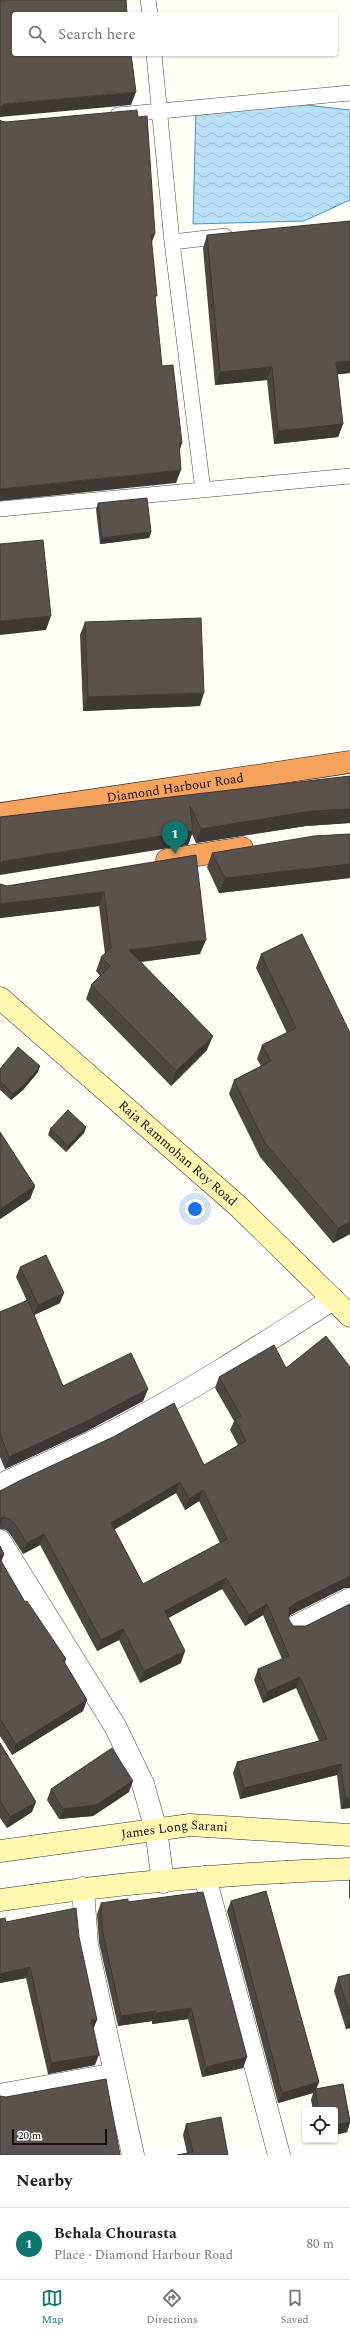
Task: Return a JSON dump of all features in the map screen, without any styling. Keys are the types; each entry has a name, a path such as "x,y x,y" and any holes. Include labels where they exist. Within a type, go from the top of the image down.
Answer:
{"highway":[{"name":"Diamond Harbour Road","path":"0,814 350,762"},
{"path":"150,863 260,845"}],"main road":[{"name":"Raja Rammohan Roy Road","path":"0,998 238,1206 350,1316"},
{"name":"James Long Sarani","path":"0,1851 190,1825 350,1834"},
{"path":"0,1900 83,1888 162,1882 249,1872 350,1870"}],"street":[{"path":"0,1485 119,1429 171,1400 213,1376 332,1299"},
{"path":"0,1541 115,1726 143,1784 156,1830 162,1882"},
{"path":"296,1626 350,1599"},
{"path":"205,1877 279,2155"},
{"path":"83,1888 87,1945 133,2155"},
{"path":"0,2094 115,2074"}],"lane":[{"path":"148,0 150,12"},
{"path":"154,56 172,242 203,490"},
{"path":"106,116 350,93"},
{"path":"172,242 242,234"},
{"path":"0,509 350,476"}],"water":[{"path":"280,102 350,110 350,200 304,221 193,224 196,106"}],"building":[{"path":"0,0 126,0 127,12 12,12 12,56 131,56 136,92 4,104 0,107"},
{"path":"137,110 138,117 147,116 155,234 151,235 157,296 155,296 162,366 173,365 182,443 179,443 181,470 0,489 0,120 6,122"},
{"path":"350,221 350,361 336,362 343,424 278,431 272,367 220,372 207,235"},
{"path":"147,498 151,532 102,538 98,503"},
{"path":"43,540 51,616 0,621 0,544"},
{"path":"201,618 204,693 88,697 85,622"},
{"path":"350,776 350,809 311,811 201,829 190,806 193,831 3,861 0,863 0,817"},
{"path":"350,834 350,864 225,878 212,853 314,836"},
{"path":"196,855 206,940 129,950 213,1036 176,1071 91,985 110,966 101,957 111,948 104,892 0,904 0,884 7,886"},
{"path":"302,934 350,1033 350,1222 338,1228 265,1143 234,1080 271,1061 262,1045 296,1028 261,954"},
{"path":"18,1047 40,1066 25,1084 13,1094 0,1081 0,1069"},
{"path":"68,1110 86,1127 68,1146 50,1129"},
{"path":"0,1132 35,1186 2,1208 0,1205"},
{"path":"46,1255 64,1293 38,1305 20,1267"},
{"path":"28,1300 63,1386 131,1353 148,1389 89,1420 9,1457 0,1434 0,1312"},
{"path":"326,1336 350,1367 350,1577 294,1604 289,1608 289,1620 293,1626 306,1626 350,1604 350,1798 345,1798 341,1764 244,1788 237,1762 327,1739 300,1677 267,1692 258,1669 289,1656 267,1604 249,1615 226,1578 165,1611 185,1651 144,1671 123,1629 101,1640 44,1534 27,1543 10,1519 3,1517 0,1519 0,1491 115,1436 174,1403 204,1465 246,1441 235,1419 241,1416 219,1377 274,1345 286,1368","holes":["180,1482 189,1499 203,1490 227,1539 143,1584 111,1523"]},
{"path":"0,1546 4,1554 0,1556"},
{"path":"0,1559 25,1602 27,1601 66,1659 63,1660 87,1700 16,1744 0,1719"},
{"path":"0,1743 36,1802 10,1817 0,1801"},
{"path":"112,1748 133,1781 96,1805 63,1809 51,1789"},
{"path":"266,1891 319,2082 282,2093 231,1901"},
{"path":"203,1892 247,2057 206,2067 191,2008 121,2016 103,1933 101,1903 128,1899 128,1902"},
{"path":"76,1908 79,1937 97,2020 91,2020 99,2055 51,2063 30,1967 0,1974 0,1919 5,1918 6,1922"},
{"path":"350,1974 350,2015 338,1977"},
{"path":"106,2079 120,2155 0,2155 0,2096 6,2097"},
{"path":"343,2084 350,2122 338,2124 338,2107 318,2107 315,2089"},
{"path":"221,2117 228,2155 177,2155 193,2152 186,2124"}],"place":[{"name":"Behala Chourasta","path":"175,854"}]}
